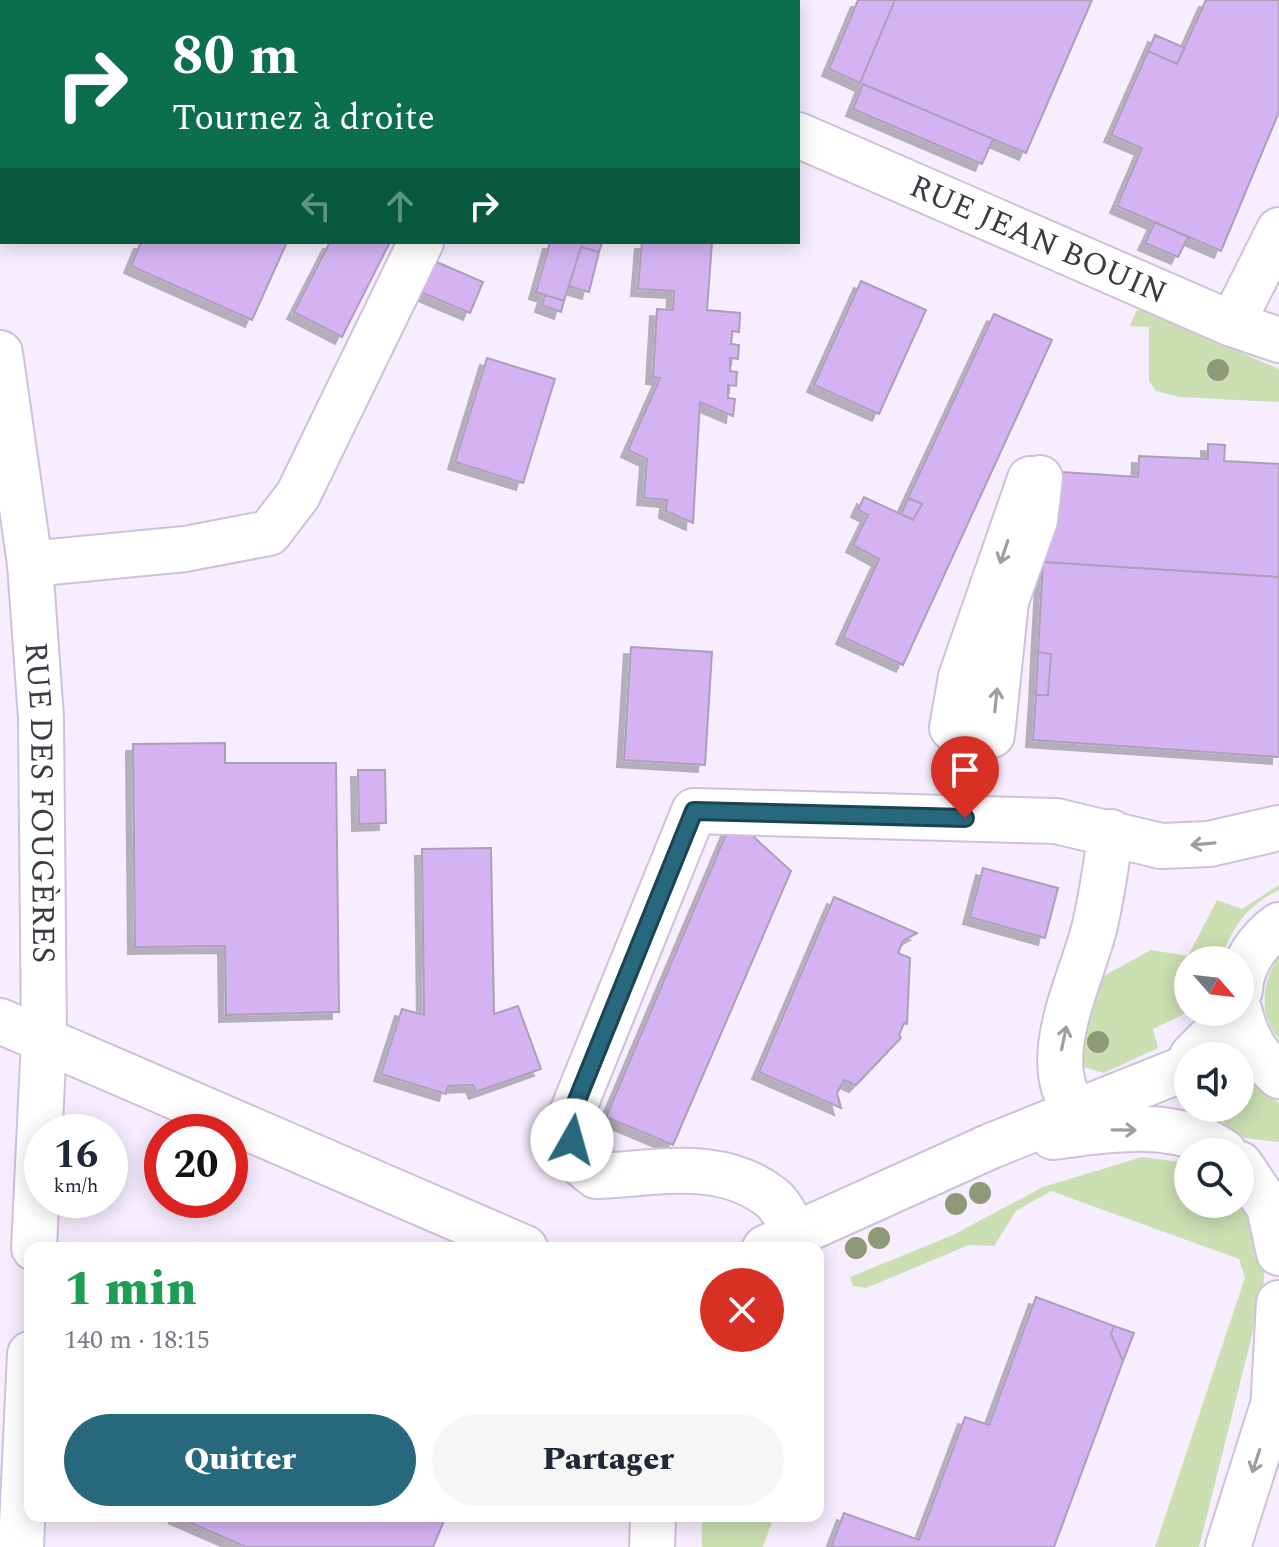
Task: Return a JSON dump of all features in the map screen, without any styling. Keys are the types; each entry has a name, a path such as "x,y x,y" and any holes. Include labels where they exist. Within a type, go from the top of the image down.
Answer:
{"street":[{"name":"RUE JEAN BOUIN","path":"800,136 1232,324 1279,340"},
{"path":"1232,324 1279,230"},
{"path":"30,564 185,549 269,533 298,495 420,244"},
{"name":"RUE DES FOUGÈRES","path":"0,353 30,564 41,718 44,1040 34,1242"},
{"path":"1035,478 1035,520 1006,601 992,735 952,728 961,677 1035,478"},
{"path":"1174,1069 991,1146 781,1241 775,1199 741,1179 707,1169 596,1176 575,1159 569,1120 694,811 1056,821 1161,846 1209,844 1279,828"},
{"path":"1077,1111 1064,1096 1060,1046 1095,927 1111,832"},
{"path":"1254,950 1266,934 1279,925"},
{"path":"0,1021 511,1242"},
{"path":"1208,1042 1224,1026"},
{"path":"1242,1026 1260,1066"},
{"path":"991,1146 1113,1129 1196,1138"},
{"path":"1254,1185 1269,1207 1279,1253"},
{"path":"1228,1547 1276,1398 1279,1303"},
{"path":"21,1547 24,1483"},
{"path":"652,1547 653,1522"}],"green space":[{"path":"1141,309 1279,369 1279,402 1179,397 1156,391 1149,381 1149,327 1130,326 1136,311"},
{"path":"1279,885 1279,890 1242,918 1226,946 1193,946 1217,900 1242,909"},
{"path":"1151,950 1174,954 1174,1019 1153,1029 1158,1048 1104,1073 1084,1067 1081,1035 1098,979"},
{"path":"1279,955 1279,1039 1267,1019 1265,997 1269,975"},
{"path":"1254,1080 1279,1103 1279,1142 1245,1138 1223,1122 1254,1122"},
{"path":"1142,1157 1174,1161 1174,1218 1254,1218 1266,1244 1263,1291 1199,1547 1155,1547 1245,1278 1239,1259 1051,1191 1016,1211 994,1246 969,1245 866,1288 853,1286 850,1277 953,1235 1043,1187"},
{"path":"702,1522 772,1522 763,1547 702,1547"}],"building":[{"path":"858,0 895,0 860,83 829,69"},
{"path":"895,0 1092,0 1026,153 860,83"},
{"path":"1206,0 1279,0 1279,112 1221,251 1117,206 1142,148 1111,135 1148,51 1177,64"},
{"path":"1155,35 1185,48 1177,64 1148,51"},
{"path":"863,84 993,139 982,164 853,109"},
{"path":"1155,222 1188,237 1178,257 1145,243"},
{"path":"140,244 286,244 252,320 131,266"},
{"path":"329,244 389,244 342,337 294,312"},
{"path":"549,244 601,244 599,252 581,247 564,301 536,292"},
{"path":"642,244 712,244 707,310 740,313 739,332 732,331 731,344 739,345 738,359 730,358 730,371 737,372 736,386 728,385 728,398 735,399 733,416 700,402 693,523 666,511 667,500 644,498 647,459 628,450 660,378 653,377 657,309 673,310 674,291 638,289"},
{"path":"581,247 599,252 589,292 569,286"},
{"path":"432,260 483,282 470,313 418,291"},
{"path":"861,281 926,310 879,414 814,385"},
{"path":"545,295 564,301 561,312 542,305"},
{"path":"994,314 1052,340 903,665 843,637 879,559 853,545 868,515 858,510 864,497 913,520 922,504 908,498"},
{"path":"487,358 555,379 523,483 455,462"},
{"path":"1208,444 1225,445 1224,461 1279,464 1279,577 1043,562 1047,471 1138,477 1139,456 1208,459"},
{"path":"908,498 922,504 913,520 901,514"},
{"path":"1043,562 1279,577 1279,757 1033,740 1036,695 1048,695 1051,654 1038,652"},
{"path":"631,647 712,652 705,765 624,760"},
{"path":"1038,652 1051,654 1048,695 1036,695"},
{"path":"225,743 225,763 336,763 339,1012 226,1015 225,946 135,947 133,744"},
{"path":"358,770 385,770 386,823 359,824"},
{"path":"733,818 791,871 673,1145 606,1117"},
{"path":"491,848 494,1014 518,1006 541,1069 476,1092 473,1085 448,1086 446,1094 381,1074 402,1009 424,1015 422,849"},
{"path":"983,868 1058,888 1045,938 970,917"},
{"path":"834,897 917,933 903,941 898,953 910,958 907,1024 904,1023 899,1035 901,1038 856,1085 844,1080 837,1093 841,1108 759,1072"},
{"path":"1036,1297 1114,1326 1111,1334 1123,1361 1054,1547 831,1547 844,1513 919,1540 965,1417 989,1425"},
{"path":"1114,1326 1134,1333 1123,1361 1111,1334"},
{"path":"189,1522 443,1522 433,1547 246,1547"}],"route":[{"path":"572,1140 569,1120 694,811 965,818"}]}
